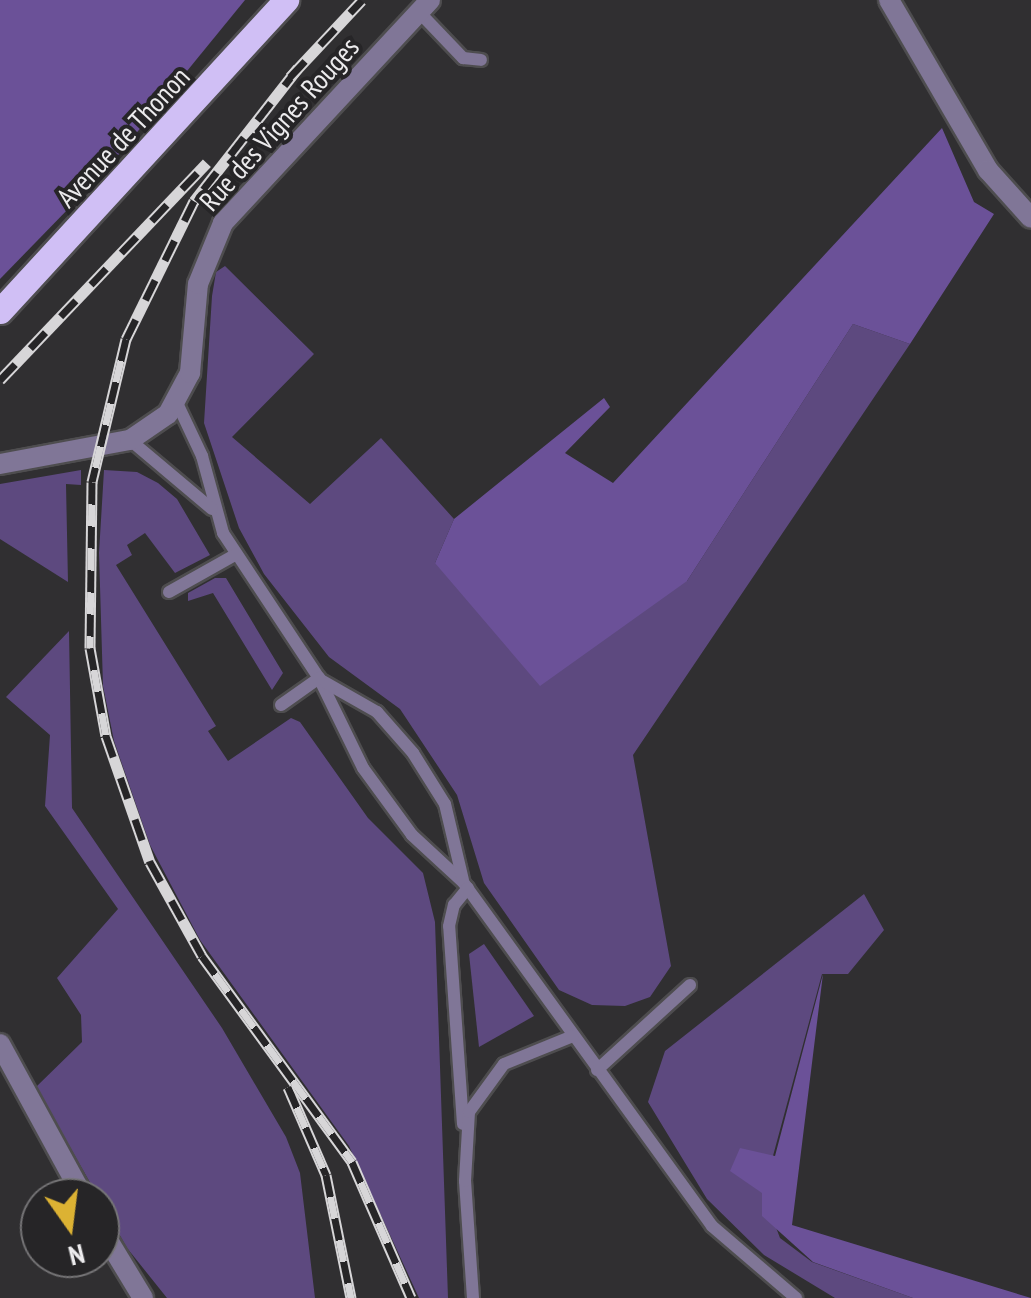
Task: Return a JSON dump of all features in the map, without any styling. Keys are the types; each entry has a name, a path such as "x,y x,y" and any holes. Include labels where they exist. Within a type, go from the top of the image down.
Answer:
{"main road":[{"name":"Avenue de Thonon","path":"0,311 286,0"}],"street":[{"path":"889,0 988,170 1031,218"},
{"name":"Rue des Vignes Rouges","path":"177,402 190,373 202,266 222,222 424,6"},
{"path":"0,464 130,440 158,426 177,402"},
{"path":"0,1044 73,1178"},
{"path":"120,1259 144,1298"}],"lane":[{"path":"424,6 464,58 481,60"},
{"path":"177,402 202,456 212,510 235,555 319,678 343,738 388,804 465,885 722,1238 796,1298"},
{"path":"130,440 212,510"},
{"path":"170,592 235,555"},
{"path":"280,705 319,678"},
{"path":"319,678 377,712 413,753 445,804 465,885 449,926 472,1298"},
{"path":"597,1070 690,985"},
{"path":"465,1142 475,1098 492,1074 516,1056 573,1036"}],"shaded area":[{"path":"0,0 245,0 107,169 0,279"},
{"path":"942,128 974,202 994,214 910,344 853,324 687,581 540,686 435,563 454,519 604,398 610,407 565,453 613,483"},
{"path":"225,266 314,354 232,437 310,504 381,438 454,519 435,563 687,581 853,324 910,344 633,755 671,966 650,997 625,1006 592,1005 559,990 484,883 457,795 400,709 329,657 264,574 239,528 204,423 212,296 216,272"},
{"path":"81,470 81,485 66,484 68,582 0,539 0,484"},
{"path":"104,470 137,472 158,483 177,499 210,555 175,573 145,533 127,545 132,555 116,565 216,726 208,731 228,761 291,718 300,722 368,818 423,873 435,922 448,1298 419,1298 349,1146 200,940 150,845 114,741 103,686 99,553"},
{"path":"215,578 226,578 283,673 272,690 213,593 188,601 188,593"},
{"path":"69,631 72,808 222,1028 286,1137 300,1173 315,1298 167,1298 120,1236 120,1178 87,1178 36,1087 82,1042 81,1015 57,978 118,909 45,806 50,735 6,697"},
{"path":"864,894 884,930 848,974 822,974 763,1193 780,1238 812,1262 913,1298 835,1298 764,1255 707,1199 648,1102 665,1051"},
{"path":"484,944 534,1016 479,1047 469,954"},
{"path":"823,974 792,1225 1031,1298 913,1298 813,1262 762,1216 762,1193 730,1171 740,1148 775,1156"}],"railway":[{"path":"290,77 362,0"},
{"path":"298,68 194,201 126,339 92,482 90,648 106,736 150,862 202,956 352,1162 411,1298"},
{"path":"0,380 207,163"},
{"path":"288,1087 326,1175 351,1298"}]}
